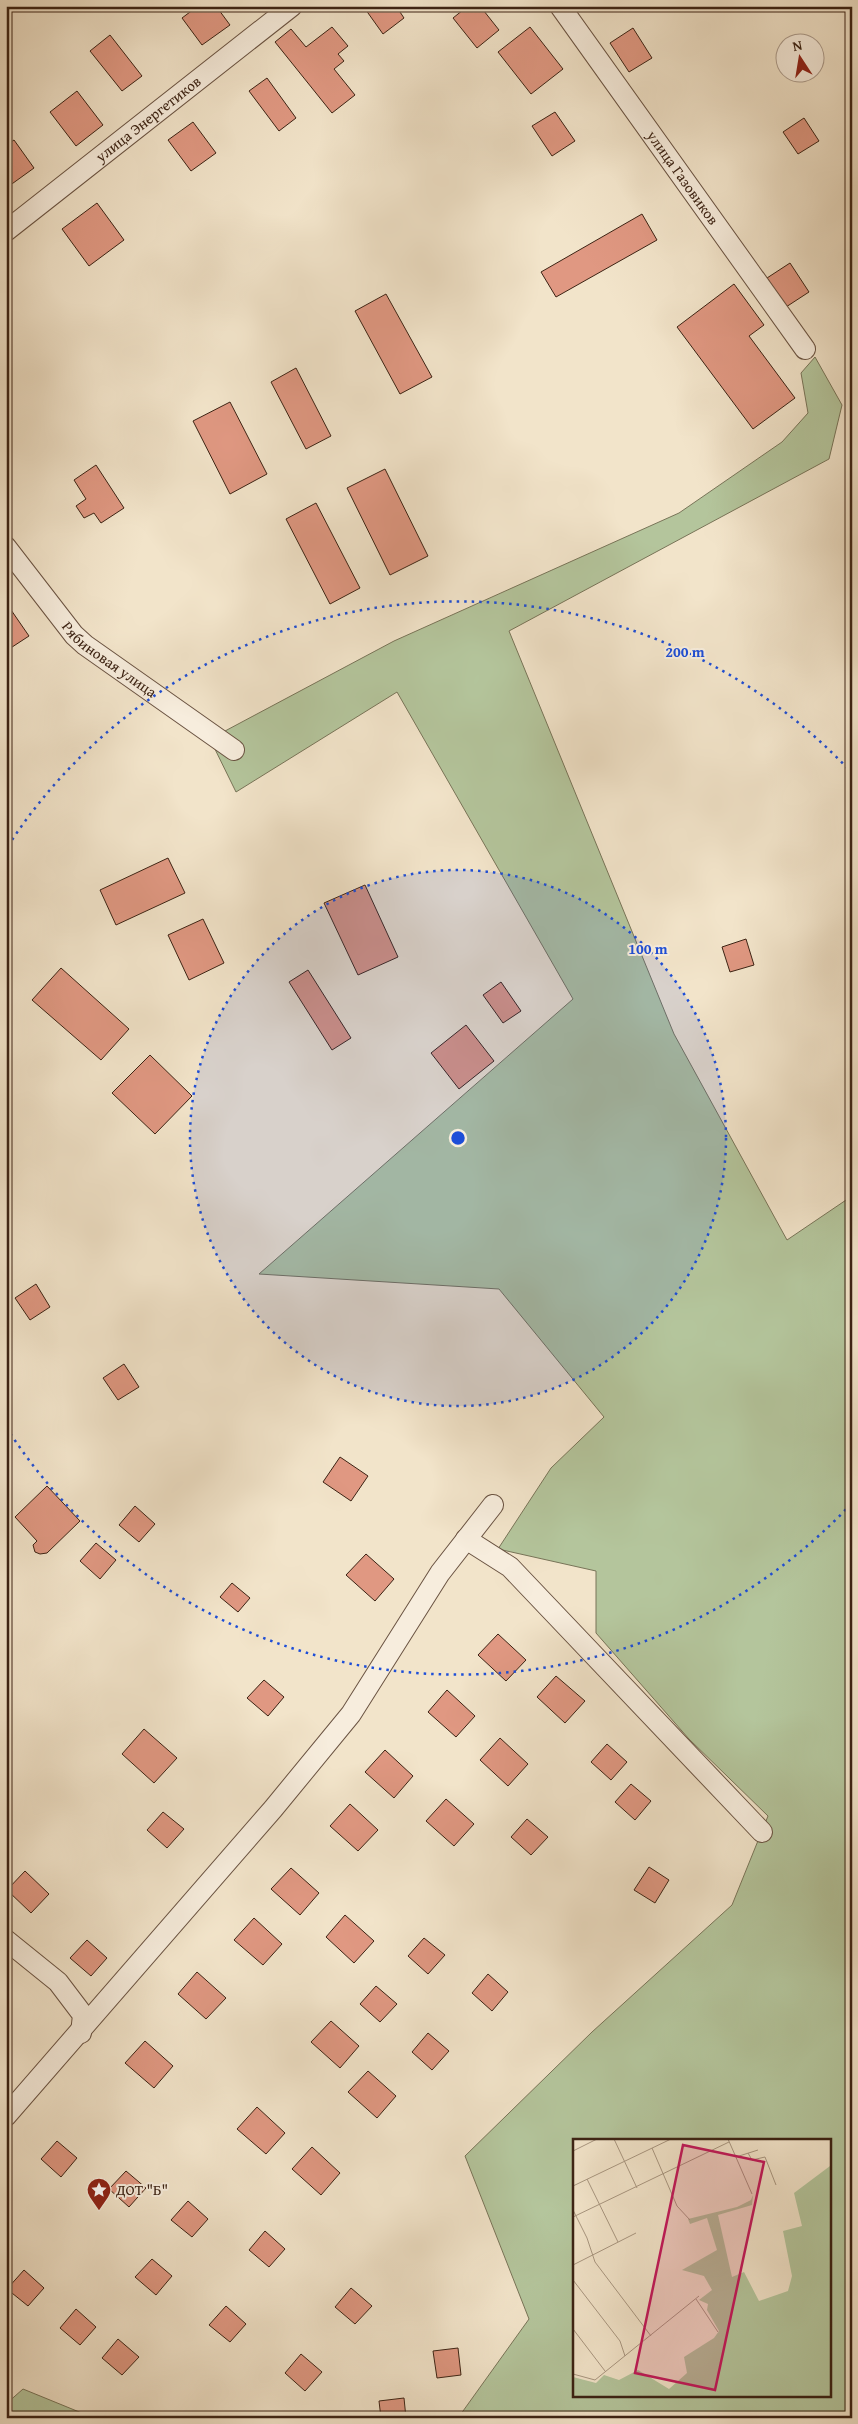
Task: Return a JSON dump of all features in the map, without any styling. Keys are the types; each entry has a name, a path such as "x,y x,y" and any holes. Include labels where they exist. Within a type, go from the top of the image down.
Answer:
{"street":[{"name":"улица Энергетиков","path":"6,231 292,6"},
{"name":"улица Газовиков","path":"561,6 806,349"},
{"name":"Рябиновая улица","path":"6,547 74,635 85,645 234,750"},
{"path":"6,2116 273,1809 351,1714 440,1573 493,1505"},
{"path":"466,1540 510,1566 762,1832"},
{"path":"6,1940 58,1982 83,2015 81,2032"}],"green space":[{"path":"815,357 842,405 829,459 509,631 674,1034 787,1240 852,1196 852,2418 458,2418 529,2319 465,2156 592,2032 732,1905 768,1816 689,1739 596,1633 596,1571 498,1549 551,1468 604,1417 499,1289 259,1274 573,999 397,692 236,792 210,739 394,641 679,513 782,442 808,413 801,373"},
{"path":"23,2389 94,2418 6,2418 6,2404"}],"building":[{"path":"198,6 216,6 230,25 202,45 182,18"},
{"path":"363,6 396,6 404,18 383,34"},
{"path":"468,6 480,6 499,30 477,48 453,18"},
{"path":"332,27 348,46 338,54 344,61 334,69 355,95 332,113 275,42 291,29 306,47"},
{"path":"530,27 563,69 531,94 498,52"},
{"path":"633,28 652,58 629,72 610,43"},
{"path":"110,35 142,76 122,91 90,51"},
{"path":"267,78 296,118 279,131 249,91"},
{"path":"77,91 103,125 76,146 50,112"},
{"path":"555,112 575,141 552,156 532,126"},
{"path":"804,118 819,141 798,154 783,132"},
{"path":"193,122 216,153 191,171 168,140"},
{"path":"14,140 34,168 9,186 6,181 6,145"},
{"path":"97,203 124,240 89,266 62,229"},
{"path":"642,214 657,240 556,297 541,272"},
{"path":"790,263 809,292 786,307 767,278"},
{"path":"734,284 764,325 749,336 795,398 753,429 677,327"},
{"path":"386,294 432,377 400,394 355,311"},
{"path":"296,368 331,436 306,449 271,382"},
{"path":"230,402 267,474 230,494 193,421"},
{"path":"96,465 124,508 101,523 94,513 84,518 76,506 86,499 74,480"},
{"path":"385,469 428,556 390,575 347,488"},
{"path":"316,503 360,588 330,604 286,519"},
{"path":"9,607 29,636 6,651 6,609"},
{"path":"168,858 185,893 116,925 100,890"},
{"path":"365,885 398,957 358,975 324,903"},
{"path":"203,919 224,963 189,980 168,935"},
{"path":"746,939 754,965 730,972 722,947"},
{"path":"61,968 129,1029 101,1060 32,1000"},
{"path":"308,970 351,1038 332,1050 289,982"},
{"path":"501,982 521,1011 503,1023 483,995"},
{"path":"466,1025 494,1061 459,1089 431,1053"},
{"path":"150,1055 192,1096 155,1134 112,1093"},
{"path":"36,1284 50,1307 30,1320 15,1298"},
{"path":"124,1364 139,1387 118,1400 103,1378"},
{"path":"340,1457 368,1476 351,1501 323,1482"},
{"path":"47,1486 80,1521 47,1553 40,1554 35,1552 33,1545 37,1541 15,1517"},
{"path":"135,1506 155,1524 139,1542 119,1525"},
{"path":"96,1543 116,1560 100,1579 80,1561"},
{"path":"366,1554 394,1579 375,1601 346,1575"},
{"path":"232,1583 250,1598 238,1612 220,1597"},
{"path":"498,1634 526,1660 506,1681 478,1655"},
{"path":"556,1676 585,1701 565,1723 537,1697"},
{"path":"264,1680 284,1697 268,1716 247,1698"},
{"path":"447,1690 475,1716 456,1737 428,1712"},
{"path":"144,1729 177,1758 154,1783 122,1754"},
{"path":"500,1738 528,1764 508,1786 480,1760"},
{"path":"607,1744 627,1762 611,1780 591,1762"},
{"path":"385,1750 413,1776 394,1798 365,1772"},
{"path":"631,1784 651,1801 635,1820 615,1802"},
{"path":"446,1799 474,1824 454,1846 426,1821"},
{"path":"350,1804 378,1830 358,1851 330,1826"},
{"path":"163,1812 184,1829 167,1848 147,1830"},
{"path":"527,1819 548,1837 531,1855 511,1837"},
{"path":"649,1867 669,1880 655,1903 634,1890"},
{"path":"291,1868 319,1893 300,1915 271,1889"},
{"path":"25,1871 49,1894 31,1913 7,1890"},
{"path":"345,1915 374,1941 354,1963 326,1937"},
{"path":"254,1918 282,1944 263,1965 234,1940"},
{"path":"424,1938 445,1955 428,1974 408,1956"},
{"path":"87,1940 107,1958 91,1976 70,1958"},
{"path":"197,1972 226,1998 206,2019 178,1994"},
{"path":"488,1974 508,1992 492,2011 472,1993"},
{"path":"376,1986 397,2004 380,2022 360,2004"},
{"path":"331,2021 359,2046 340,2068 311,2042"},
{"path":"428,2033 449,2051 432,2070 412,2052"},
{"path":"145,2041 173,2066 154,2088 125,2063"},
{"path":"368,2071 396,2096 377,2118 348,2092"},
{"path":"257,2107 285,2133 266,2154 237,2129"},
{"path":"57,2141 77,2158 61,2177 41,2159"},
{"path":"312,2147 340,2173 321,2195 292,2169"},
{"path":"126,2171 146,2188 129,2207 109,2189"},
{"path":"188,2201 208,2219 192,2237 171,2220"},
{"path":"265,2231 285,2249 269,2267 249,2250"},
{"path":"152,2259 172,2276 156,2295 135,2277"},
{"path":"24,2270 44,2288 28,2306 7,2289"},
{"path":"351,2288 372,2306 355,2324 335,2307"},
{"path":"226,2306 246,2324 230,2342 209,2325"},
{"path":"76,2309 96,2327 80,2345 60,2328"},
{"path":"118,2339 139,2357 122,2375 102,2358"},
{"path":"458,2348 461,2375 437,2378 433,2351"},
{"path":"301,2354 322,2372 305,2391 285,2373"},
{"path":"404,2398 406,2418 381,2418 379,2401"}],"place":[{"name":"ДОТ \"Б\"","path":"99,2211"}]}
